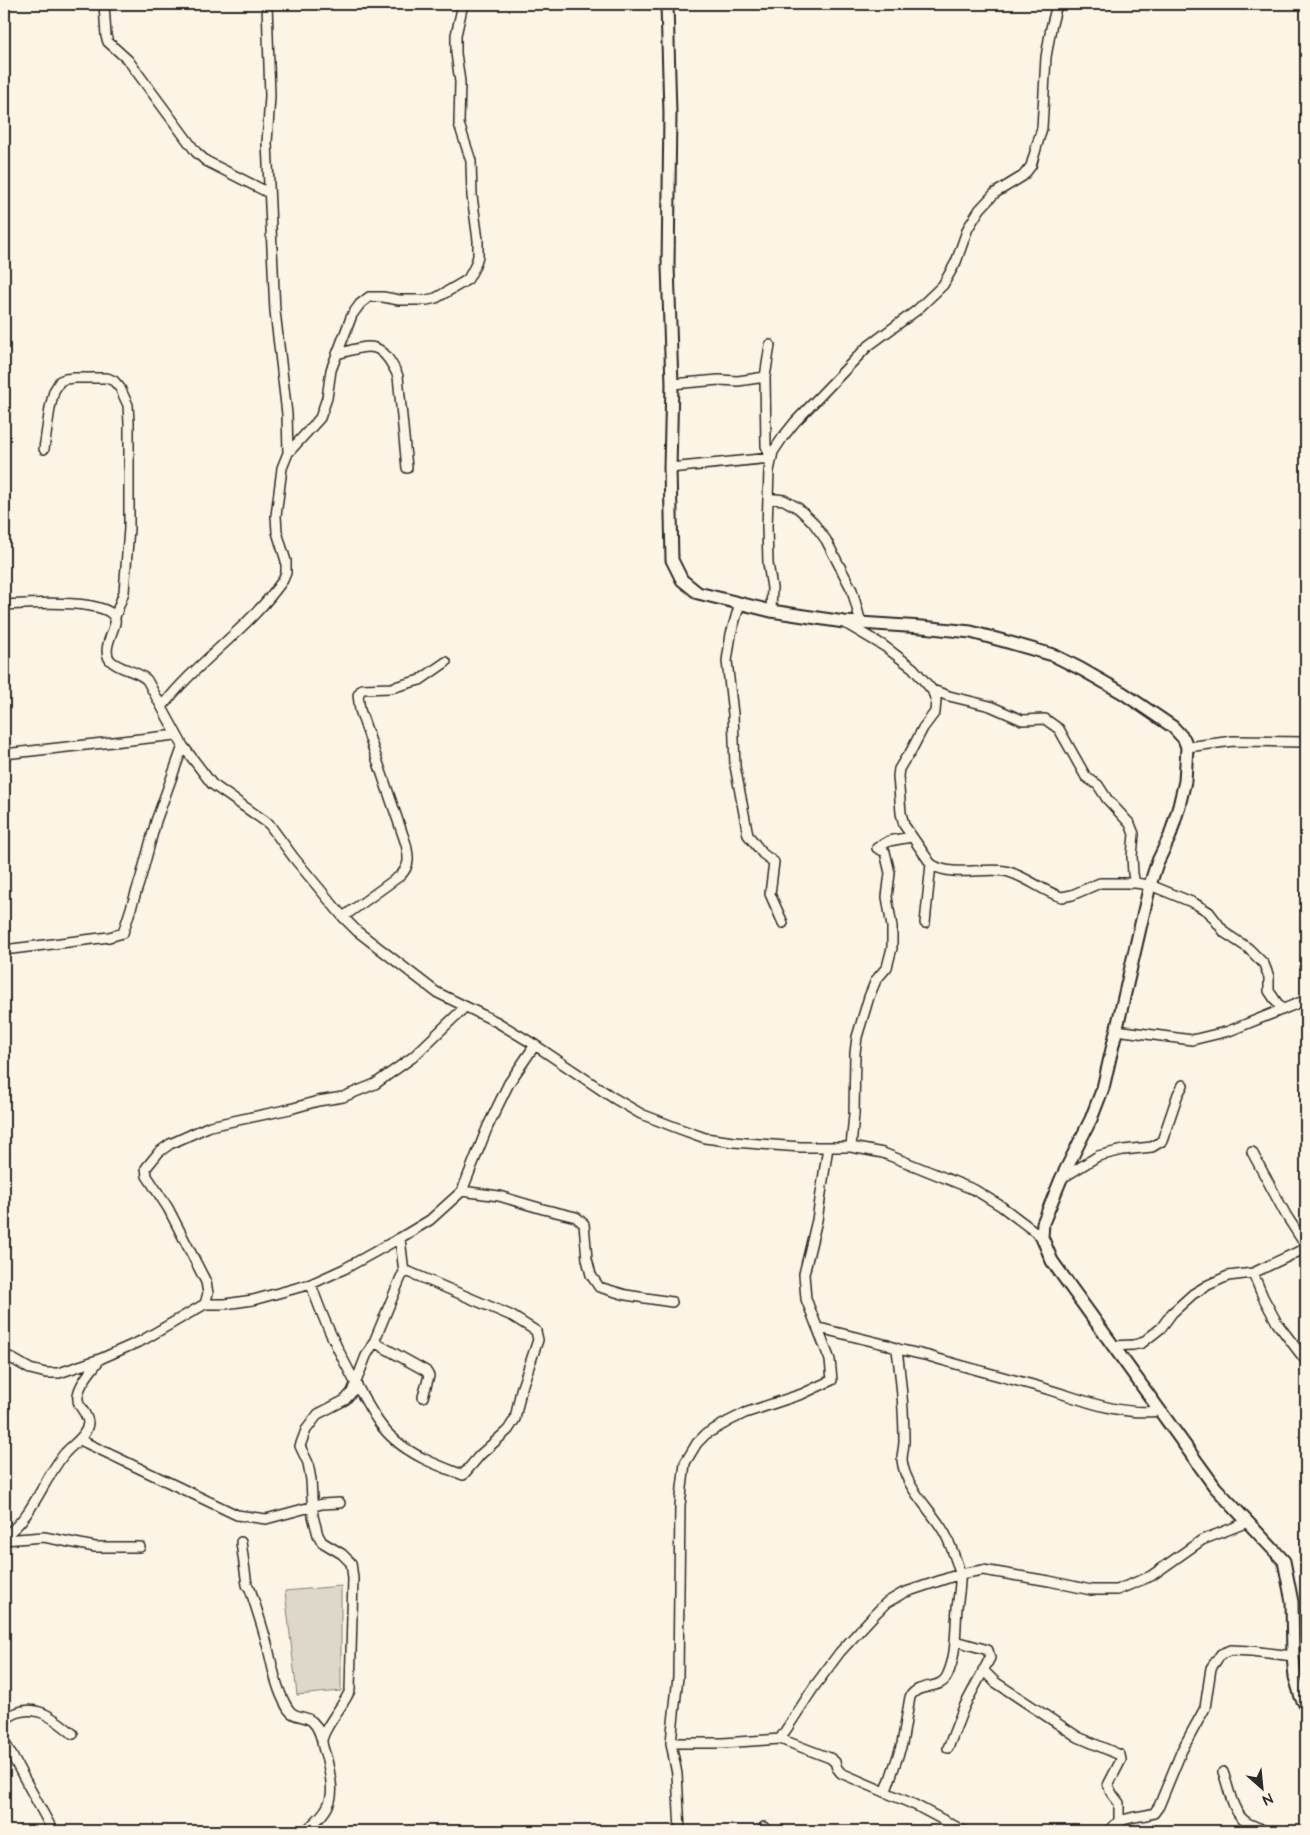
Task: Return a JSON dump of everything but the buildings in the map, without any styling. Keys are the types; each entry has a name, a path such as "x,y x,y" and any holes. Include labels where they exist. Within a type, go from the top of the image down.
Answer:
{"street":[{"path":"104,4 108,42 128,60 196,152 206,160 269,193"},
{"path":"267,4 270,96 267,143 269,193 276,311 287,414 288,453"},
{"path":"162,707 173,693 250,618 283,580 286,573 286,561 277,532 276,516 282,468 288,453 320,418 327,398 330,370 352,315 364,299 374,296 400,300 436,298 468,279 476,266 478,240 472,196 471,161 459,124 460,82 456,53 456,35 462,4"},
{"path":"668,4 670,114 668,266 672,384 670,468 672,560 682,580 698,593 771,611 844,622 971,632 1053,655 1081,669 1173,727 1184,739 1187,747 1186,781 1170,836 1157,863 1150,885 1103,1088 1091,1119 1060,1179 1043,1224 1042,1237 1052,1261 1215,1487 1284,1561 1292,1602 1295,1677 1306,1706"},
{"path":"771,611 773,600 768,563 768,498 771,458 783,437 795,422 867,347 917,310 944,285 956,262 968,228 980,209 995,193 1023,176 1031,166 1042,128 1046,56 1057,4"},
{"path":"770,345 765,377 766,446 771,458"},
{"path":"337,354 370,346 379,348 386,354 398,376 406,468"},
{"path":"672,384 719,380 738,381 765,377"},
{"path":"44,449 50,408 54,391 60,381 75,378 107,378 114,381 120,388 128,405 129,528 124,592 115,617 107,652 108,657 112,662 143,675 150,683 183,746 212,784 274,829 294,858 357,931 436,992 497,1022 641,1114 705,1138 769,1145 851,1146 883,1153 975,1190 1001,1206 1042,1237"},
{"path":"670,468 771,458"},
{"path":"768,498 784,500 798,508 812,521 826,540 852,590 861,623"},
{"path":"4,605 54,603 96,606 107,610 115,617"},
{"path":"740,603 730,634 727,662 733,714 735,766 748,835 763,854 774,862 770,894 783,923"},
{"path":"844,622 899,656 913,668 932,690 936,700 935,712 902,764 898,776 904,825 931,864 945,869 971,872 993,870 1008,872 1062,897 1072,895 1100,883 1150,885 1209,912 1225,933 1248,948 1266,968 1270,991 1282,1010"},
{"path":"343,917 401,875 408,867 410,859 360,710 358,694 362,689 391,688 420,680 446,662"},
{"path":"932,690 990,706 1022,720 1044,719 1059,729 1086,777 1098,785 1107,799 1130,824 1134,834 1132,874 1135,883"},
{"path":"4,754 176,734"},
{"path":"1187,747 1232,742 1306,742"},
{"path":"4,950 109,937 123,933 156,821 183,746"},
{"path":"851,1146 857,1037 869,996 876,980 887,967 892,948 892,927 887,897 890,873 885,852 877,848 889,841 911,837"},
{"path":"925,923 931,864"},
{"path":"1116,1030 1192,1040 1229,1031 1306,1000"},
{"path":"205,1304 208,1292 206,1282 168,1208 147,1176 146,1168 153,1158 170,1144 210,1126 318,1101 344,1097 359,1092 413,1058 465,1007"},
{"path":"4,1354 30,1369 46,1373 59,1373 100,1359 158,1333 205,1304 225,1304 253,1300 311,1284 344,1269 400,1238 430,1220 462,1191 496,1109 509,1083 535,1045"},
{"path":"1060,1179 1098,1156 1123,1150 1152,1147 1158,1144 1162,1140 1183,1085"},
{"path":"680,1831 677,1774 672,1743 678,1677 680,1505 685,1463 697,1443 706,1434 729,1420 802,1394 832,1380 830,1360 806,1298 804,1274 817,1220 828,1147"},
{"path":"1112,1346 1142,1343 1161,1328 1172,1313 1193,1294 1208,1285 1228,1276 1253,1273 1306,1247 1286,1215 1252,1152"},
{"path":"462,1191 499,1196 543,1210 576,1217 584,1224 586,1259 591,1275 599,1287 626,1295 672,1302"},
{"path":"322,1741 347,1699 350,1690 353,1570 347,1558 322,1542 318,1535 314,1525 312,1480 308,1463 300,1446 306,1430 318,1414 345,1400 356,1384 366,1356 404,1273 400,1238"},
{"path":"311,1284 318,1306 356,1384 379,1423 395,1440 412,1452 462,1475 480,1455 508,1430 515,1419 538,1340 536,1331 499,1309 409,1272 404,1273"},
{"path":"1253,1273 1263,1297 1278,1323 1306,1361"},
{"path":"819,1328 888,1345 897,1350 918,1352 1048,1389 1106,1408 1132,1412 1159,1410"},
{"path":"374,1342 426,1371 429,1376 423,1397"},
{"path":"886,1791 902,1744 910,1697 913,1691 938,1684 946,1678 956,1641 960,1574 945,1532 914,1488 902,1460 904,1443 901,1381 897,1350"},
{"path":"4,1538 18,1525 44,1487 60,1459 80,1440 88,1424 87,1418 77,1401 78,1395 100,1359"},
{"path":"80,1440 237,1515 266,1519 313,1506 340,1503"},
{"path":"780,1739 814,1687 840,1652 886,1603 903,1593 960,1574 983,1570 1091,1590 1117,1590 1151,1576 1202,1540 1248,1522"},
{"path":"4,1538 44,1537 96,1547 140,1548"},
{"path":"241,1542 247,1585 261,1621 274,1671 286,1706 291,1713 315,1722 322,1741 332,1783 331,1804 322,1817 305,1831"},
{"path":"948,1748 964,1707 990,1658 988,1650 956,1641"},
{"path":"1109,1831 1113,1824 1119,1820 1154,1813 1159,1806 1182,1750 1205,1708 1211,1668 1221,1654 1231,1650 1251,1650 1293,1656"},
{"path":"983,1670 995,1682 1078,1738 1120,1755 1121,1760 1108,1785 1119,1803 1119,1820"},
{"path":"4,1720 16,1712 35,1710 46,1713 73,1734"},
{"path":"672,1743 723,1743 780,1739 830,1758 835,1762 841,1773 886,1791 964,1831"},
{"path":"4,1742 53,1831"},
{"path":"1223,1772 1241,1818 1248,1824 1264,1831"}],"shaded area":[{"path":"341,1586 341,1691 297,1695 285,1591"}]}
